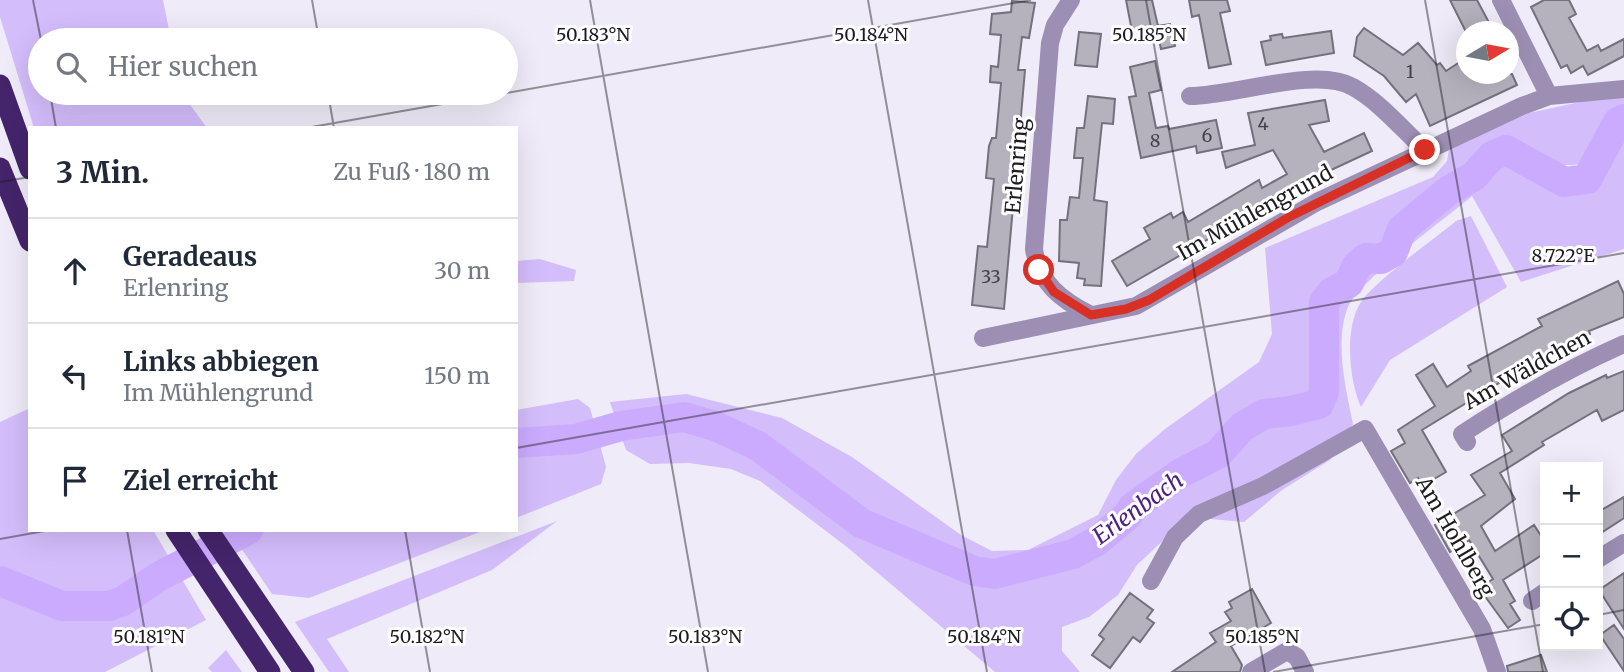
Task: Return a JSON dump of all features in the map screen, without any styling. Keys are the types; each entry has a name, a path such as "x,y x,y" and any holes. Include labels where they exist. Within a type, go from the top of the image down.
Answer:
{"highway":[{"path":"0,85 28,163"},
{"path":"0,167 28,236"},
{"path":"177,532 270,672"},
{"path":"210,534 304,672"}],"street":[{"name":"Erlenring","path":"1071,0 1055,25 1050,43 1034,249 1039,270 1054,292 1091,315"},
{"path":"1502,0 1549,96"},
{"path":"1190,96 1218,96 1318,78 1336,80 1360,91 1425,150"},
{"name":"Im Mühlengrund","path":"983,338 1126,309 1149,300 1307,207 1425,150 1549,96 1624,89"},
{"name":"Am Wäldchen","path":"1467,442 1462,434 1482,421 1562,372 1624,344"},
{"name":"Am Hohlberg","path":"1151,581 1175,537 1199,514 1263,486 1365,429 1482,629 1497,672"},
{"path":"1603,556 1624,543"},
{"path":"1251,672 1287,651 1297,657 1305,672"}],"shaded area":[{"path":"0,0 163,0 169,28 28,28 28,105 191,105 206,126 33,126 0,17"},
{"path":"1624,97 1624,114 1605,135 1589,163 1552,163 1536,156 1519,143 1495,164 1507,161 1519,164 1546,183 1566,188 1588,185 1603,171 1624,128 1624,249 1521,282 1472,196 1368,281 1348,307 1342,350 1353,424 1330,460 1282,490 1244,522 1188,517 1137,565 1118,595 1089,617 1062,627 1062,651 1080,672 995,672 847,547 760,481 731,469 689,463 650,464 626,450 610,402 686,394 782,418 852,457 961,535 992,551 1028,550 1098,515 1116,480 1136,454 1165,429 1259,362 1272,334 1265,248 1433,177 1447,161 1449,149 1529,113 1584,101"},
{"path":"1471,216 1507,287 1390,360 1361,407 1351,369 1350,340 1361,302 1379,283 1420,249 1456,221"},
{"path":"540,259 576,270 574,281 518,283 518,261"},
{"path":"578,399 590,408 606,467 601,484 518,517 518,410"},
{"path":"28,409 28,532 154,532 206,620 105,672 0,672 0,422"},
{"path":"557,521 492,570 327,639 349,672 329,672 295,622"},
{"path":"230,532 480,532 309,598 272,594"},
{"path":"226,650 242,672 212,672 208,668"}],"building":[{"path":"1126,0 1152,0 1158,26 1132,31"},
{"path":"1189,0 1227,0 1230,11 1220,13 1231,64 1209,68 1199,15 1192,17"},
{"path":"1450,0 1477,0 1488,21 1460,21"},
{"path":"1544,0 1569,0 1576,14 1569,18 1587,51 1598,45 1601,51 1624,39 1624,56 1588,75 1583,66 1571,73 1567,65 1561,68 1531,7"},
{"path":"1012,1 1035,3 1029,38 1022,37 1018,70 1025,70 1004,309 972,305 978,246 987,247 994,179 986,178 989,146 992,138 996,138 1001,83 990,82 991,66 998,67 1001,35 990,34 992,14 1011,12"},
{"path":"1170,24 1175,46 1161,49 1156,26"},
{"path":"1364,28 1403,55 1418,43 1437,65 1440,63 1446,71 1456,64 1456,84 1517,85 1430,126 1416,94 1406,102 1384,76 1354,56 1357,37"},
{"path":"1331,31 1334,53 1266,65 1261,42 1271,40 1270,36 1282,34 1283,38"},
{"path":"1079,32 1101,34 1097,67 1075,65"},
{"path":"1155,61 1161,90 1149,93 1156,128 1168,126 1169,129 1216,120 1222,148 1197,153 1196,146 1141,158 1129,97 1136,96 1130,67"},
{"path":"1088,96 1115,99 1113,124 1102,123 1094,200 1107,202 1101,286 1084,285 1085,279 1077,278 1079,263 1059,261 1060,220 1067,220 1070,197 1079,198 1083,158 1074,158 1077,128 1084,128"},
{"path":"1325,100 1329,121 1309,125 1324,152 1364,133 1372,151 1316,177 1127,286 1112,261 1150,239 1144,228 1171,213 1173,218 1183,212 1188,222 1259,180 1262,188 1287,174 1273,150 1226,168 1222,152 1255,145 1248,113"},
{"path":"1618,281 1624,294 1624,317 1589,331 1590,334 1540,358 1422,430 1446,472 1422,486 1418,478 1410,483 1391,451 1405,443 1398,430 1435,406 1416,375 1433,364 1447,387 1471,371 1468,366 1542,326 1538,319"},
{"path":"1624,371 1624,410 1602,421 1597,410 1542,442 1544,445 1500,473 1515,499 1481,526 1495,551 1534,525 1540,534 1540,556 1503,580 1515,601 1510,604 1520,620 1508,628 1479,588 1493,579 1469,540 1450,552 1435,525 1485,495 1471,475 1512,451 1502,435 1569,393 1606,375 1607,378"},
{"path":"1624,497 1624,518 1603,532 1603,509"},
{"path":"1624,573 1624,629 1603,596 1603,587"},
{"path":"1252,589 1271,623 1231,646 1242,665 1240,672 1172,672 1216,642 1210,633 1231,621 1225,612 1232,608 1229,602"},
{"path":"1130,593 1153,610 1147,618 1154,623 1140,642 1133,637 1110,668 1092,655 1104,639 1099,635"},
{"path":"1614,625 1624,639 1624,671 1603,640 1603,633"},
{"path":"1541,655 1547,672 1508,672 1507,666"}],"waterway":[{"name":"Erlenbach","path":"518,443 576,439 621,426 684,417 715,426 758,446 861,523 974,571 995,574 1073,554 1097,541 1127,516 1133,507 1181,473 1218,454 1242,427 1264,414 1319,404 1324,392 1324,302 1332,292 1349,283 1356,267 1366,258 1381,259 1393,252 1402,229 1448,191 1474,176 1492,156 1506,150 1564,182 1587,179 1618,122 1624,119"},
{"name":"Erlenbach","path":"0,581 62,606 109,606 123,601 158,577 244,532"}],"route":[{"path":"1039,270 1054,292 1069,304 1091,315 1136,306 1317,202 1425,150"}]}
